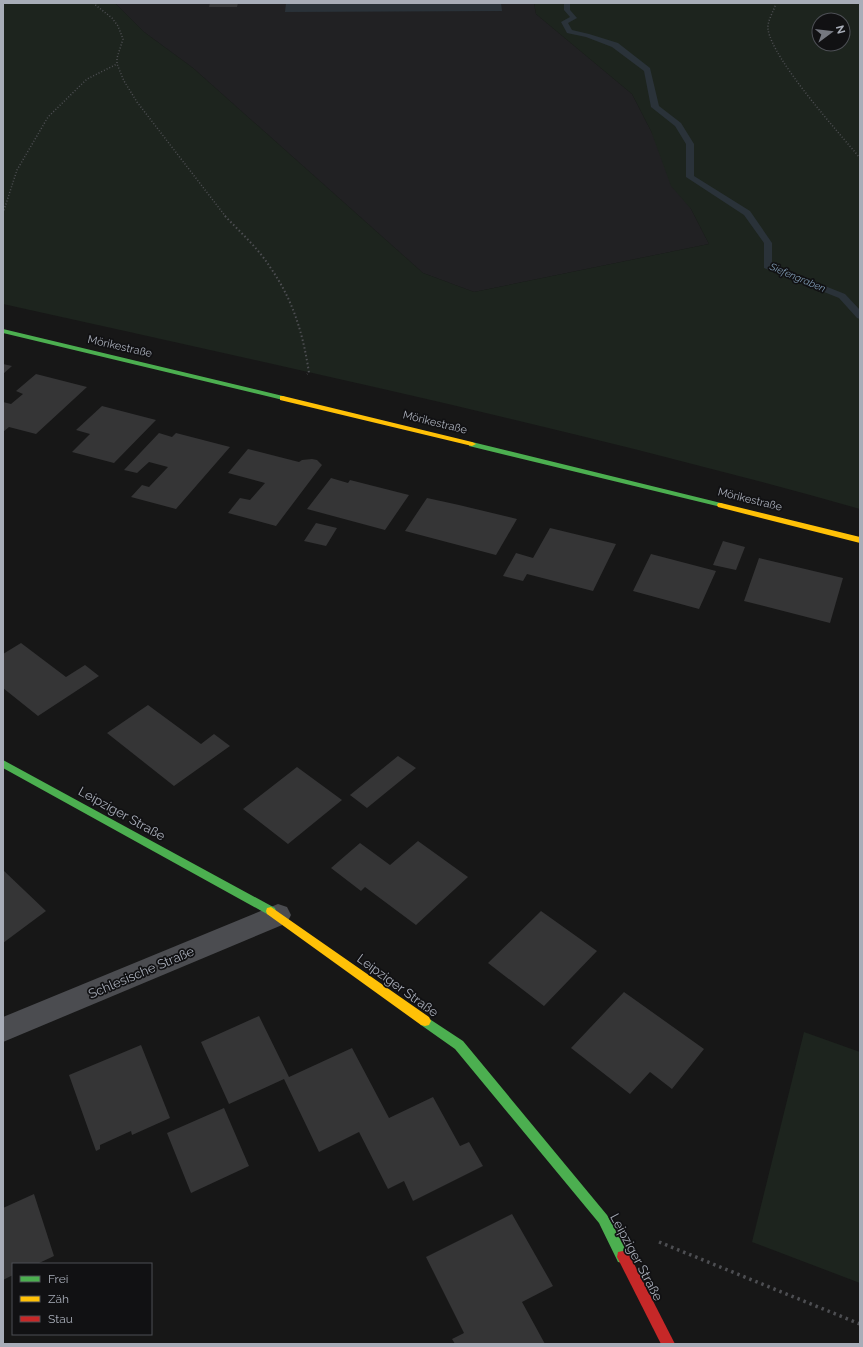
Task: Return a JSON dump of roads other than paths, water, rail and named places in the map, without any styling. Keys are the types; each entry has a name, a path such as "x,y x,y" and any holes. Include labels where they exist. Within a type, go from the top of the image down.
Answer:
{"street":[{"name":"Mörikestraße","path":"3,331 776,517 860,540"},
{"name":"Leipziger Straße","path":"3,764 104,818 278,915 459,1046 603,1219 668,1344"},
{"name":"Schlesische Straße","path":"3,1030 278,915"}],"waterway":[{"name":"Siefengraben","path":"567,3 567,10 574,18 564,22 569,32 587,35 615,45 647,70 655,107 678,125 690,144 690,177 747,213 768,243 767,266 842,296 860,316"}]}
